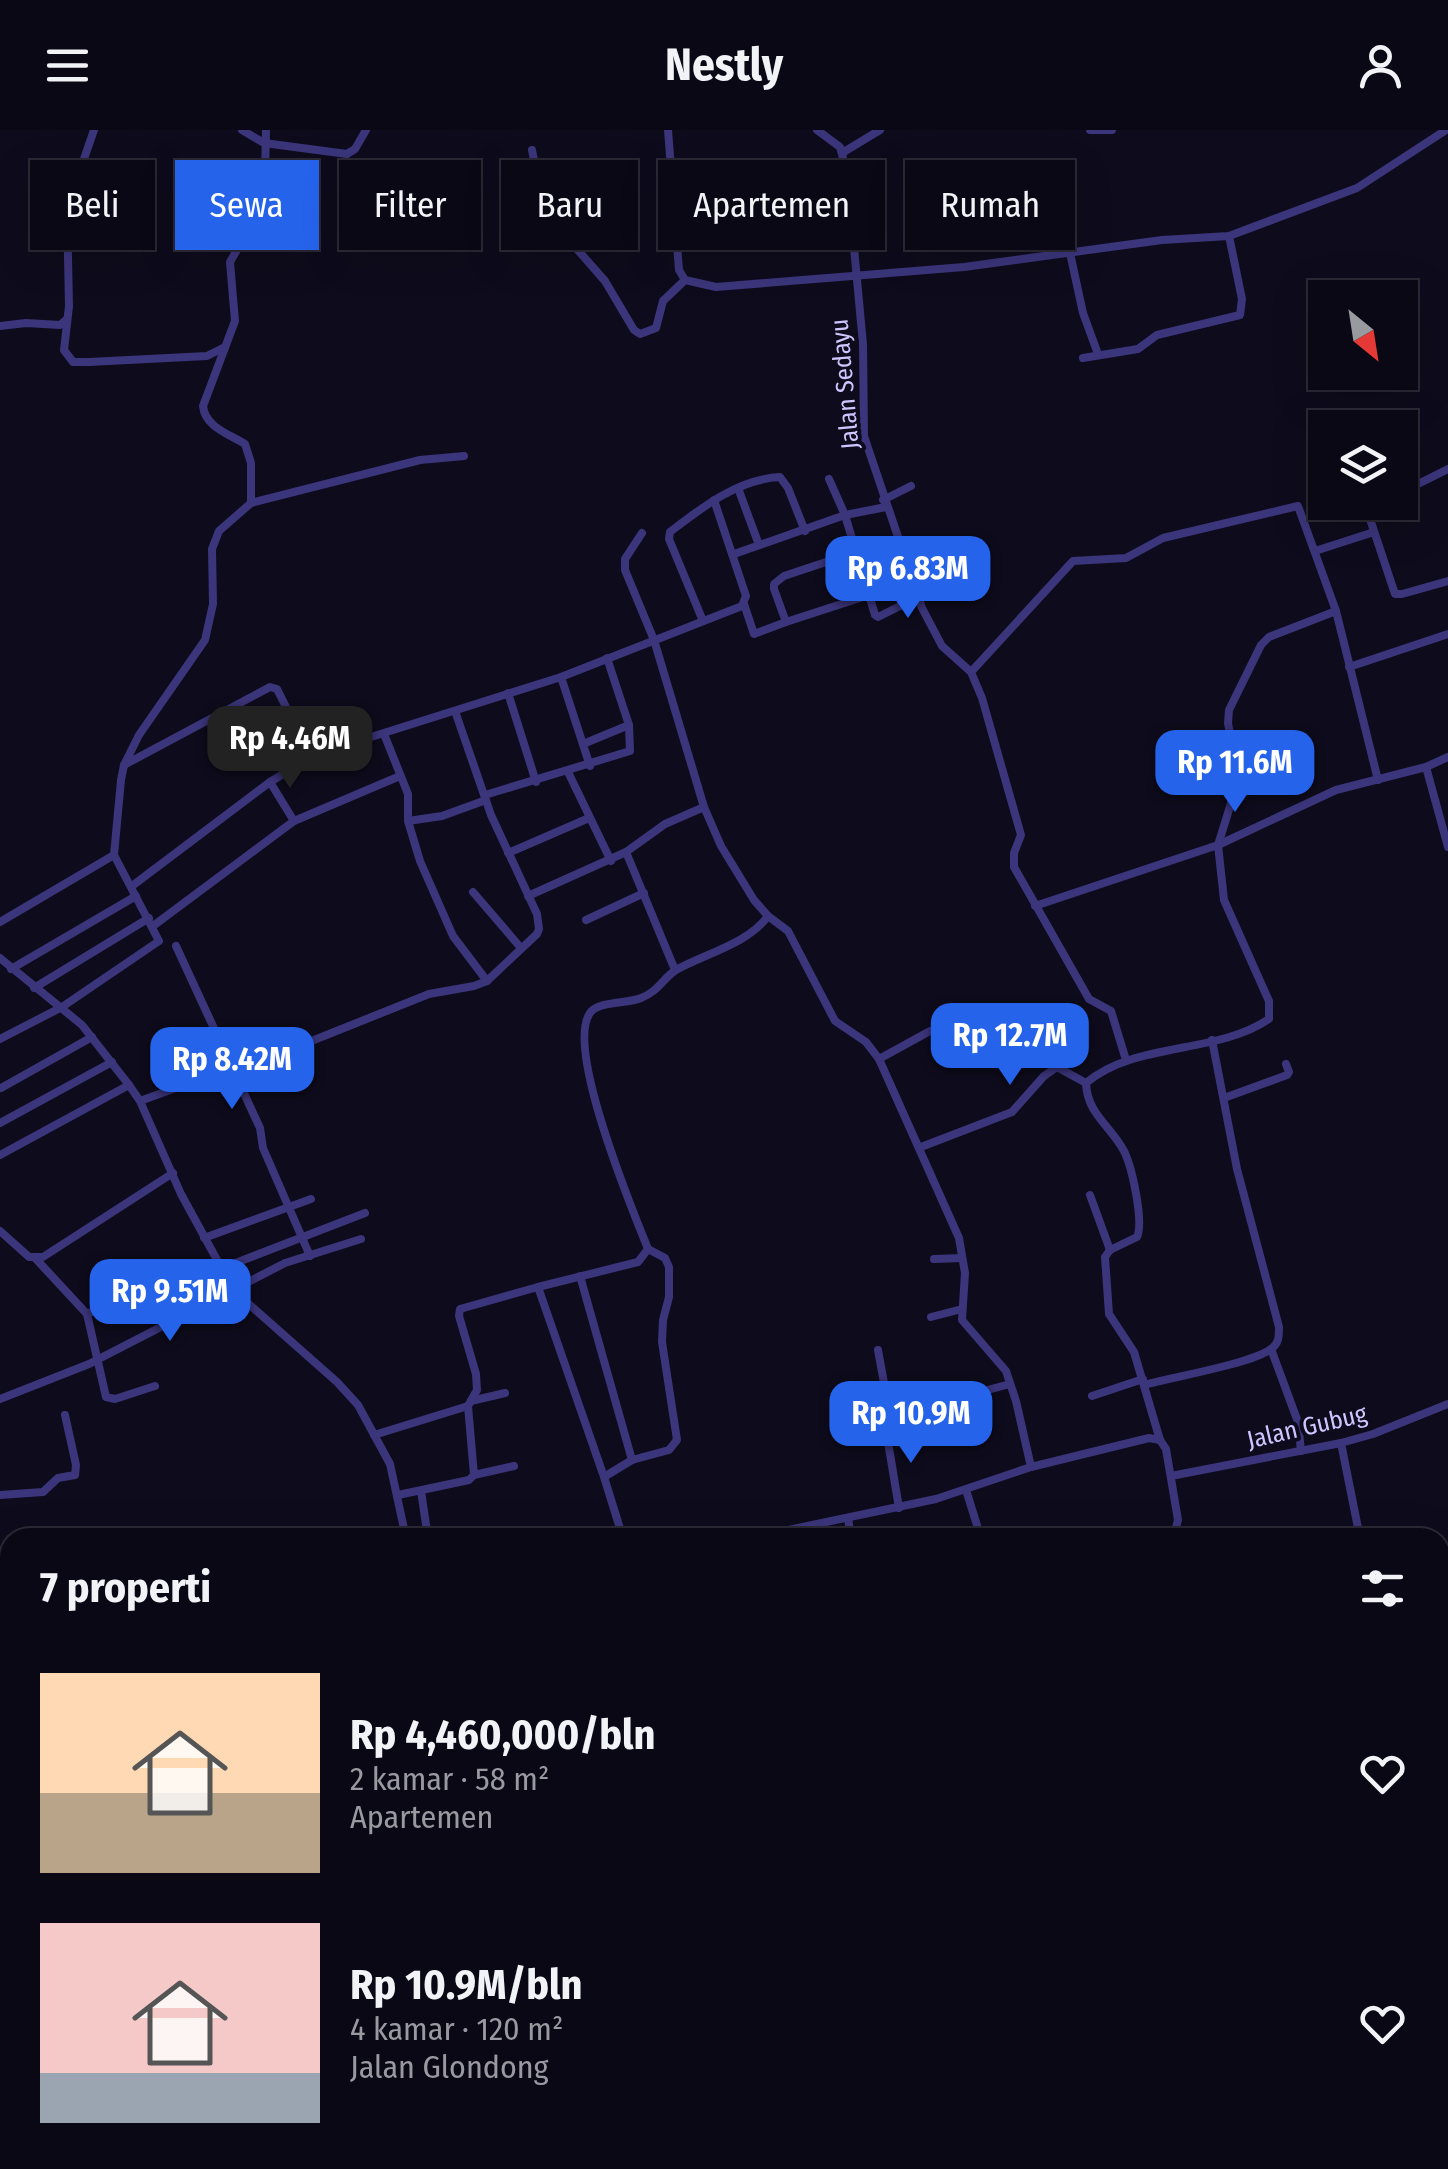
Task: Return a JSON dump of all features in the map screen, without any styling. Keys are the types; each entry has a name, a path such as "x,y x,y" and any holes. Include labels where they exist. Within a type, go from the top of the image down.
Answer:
{"street":[{"path":"94,130 67,208 69,306 64,350 73,362 208,356 225,347"},
{"path":"242,130 264,143 347,154 356,149 366,130"},
{"path":"251,503 251,463 245,444 210,423 204,414 235,321 230,262 241,242 256,233 264,222 266,130"},
{"path":"668,130 679,270 685,280 716,287 857,276 1070,254 1162,240 1229,236 1357,188 1446,130"},
{"path":"817,130 836,143 842,153 880,130"},
{"path":"1090,130 1112,130"},
{"path":"532,150 536,171 562,232 605,280 634,330 640,334 656,328 663,301 685,280"},
{"name":"Jalan Sedayu","path":"842,153 848,174 863,344 864,436 884,503 918,597 942,646 971,672 982,698 1021,835 1014,851 1014,867 1089,999 1110,1011 1126,1060"},
{"path":"1083,358 1138,348 1157,335 1240,315 1242,299 1229,236"},
{"path":"1070,254 1083,312 1098,354"},
{"path":"0,326 26,322 60,325 66,320"},
{"path":"0,1039 62,1007 156,946 159,938 114,855 124,765 139,735 205,640 213,604 215,540 219,531 251,503 420,460 464,456"},
{"path":"1418,484 1448,469"},
{"path":"703,621 668,535 714,500 738,488 780,477 804,531"},
{"path":"828,478 845,515 878,618 918,597"},
{"path":"734,554 884,503 911,486"},
{"path":"738,488 759,546"},
{"path":"714,500 734,554 754,634 869,595"},
{"path":"971,672 1073,561 1126,558 1163,538 1294,506 1301,509 1336,611 1378,780"},
{"path":"1371,520 1394,594 1448,581"},
{"path":"1315,551 1374,532"},
{"path":"642,534 624,565 654,640 704,807 728,858 768,916 788,931 836,1021 866,1042 879,1059 959,1238 962,1320 998,1360 1010,1384 1030,1467"},
{"path":"786,622 774,588 777,580 856,552"},
{"path":"132,886 270,782 314,755 562,677 744,604"},
{"path":"1086,1083 1126,1060 1212,1040 1262,1024 1271,1015 1269,1001 1224,900 1220,882 1218,845 1232,800 1236,767 1228,723 1230,710 1261,645 1276,633 1336,611"},
{"path":"1349,667 1448,634"},
{"path":"408,820 442,816 630,751 629,724 607,658"},
{"path":"562,677 590,766"},
{"path":"124,765 270,688 277,689 286,707"},
{"path":"508,693 536,782"},
{"path":"140,1101 274,1056 429,994 487,981 539,929 456,711"},
{"path":"583,744 629,724"},
{"path":"384,734 408,794 408,820 420,861 453,936 487,981"},
{"path":"1036,906 1218,845 1336,790 1426,767 1448,757"},
{"path":"1426,767 1448,847"},
{"path":"568,772 612,861"},
{"path":"34,988 151,922 294,822 400,776"},
{"path":"270,782 294,822"},
{"path":"528,896 612,861 665,824 704,807"},
{"path":"508,853 589,818"},
{"path":"626,852 675,970"},
{"path":"0,922 114,855"},
{"path":"473,892 521,948"},
{"path":"586,920 644,892"},
{"path":"11,968 136,896"},
{"path":"604,1477 632,1460 669,1450 677,1440 662,1342 670,1297 670,1267 665,1258 648,1249 618,1172 593,1096 587,1019 598,1007 654,992 675,970 697,962 760,926 768,916"},
{"path":"176,946 260,1128 263,1148 310,1256"},
{"path":"0,958 62,1007 92,1037 129,1085 234,1291 337,1382 358,1406 390,1464 404,1528"},
{"path":"879,1059 930,1030"},
{"path":"1,1088 92,1037"},
{"path":"1092,1396 1249,1358 1277,1344 1280,1327 1262,1274 1237,1169 1212,1040"},
{"path":"0,1124 112,1062"},
{"path":"1224,1098 1287,1075 1286,1064"},
{"path":"920,1147 1012,1112 1057,1066 1086,1083 1094,1112 1124,1152 1140,1221 1138,1237 1110,1250 1105,1257 1110,1314 1132,1348 1160,1440 1166,1448 1178,1520 1176,1528"},
{"path":"0,1155 129,1085"},
{"path":"36,1259 173,1173"},
{"path":"1090,1195 1110,1250"},
{"path":"204,1238 311,1198"},
{"path":"87,1314 140,1291 220,1269 365,1213"},
{"path":"0,1231 36,1259 87,1314 109,1399 155,1386"},
{"path":"0,1399 96,1360 286,1263 360,1239"},
{"path":"474,1475 470,1404 477,1390 476,1374 460,1309 638,1262 648,1249"},
{"path":"934,1259 962,1258"},
{"path":"580,1276 632,1460"},
{"path":"538,1287 620,1528"},
{"path":"931,1317 962,1309"},
{"path":"1271,1349 1298,1422 1301,1451"},
{"path":"878,1350 890,1416 885,1424 899,1508"},
{"path":"890,1416 1010,1384"},
{"path":"374,1435 505,1393"},
{"name":"Jalan Gubug","path":"1171,1476 1341,1443 1448,1404"},
{"path":"0,1495 43,1492 58,1478 75,1475 65,1415"},
{"path":"795,1528 899,1508 1030,1467 1149,1438 1160,1440"},
{"path":"1341,1443 1358,1528"},
{"path":"398,1495 514,1466"},
{"path":"966,1490 979,1528"},
{"path":"420,1491 426,1528"},
{"path":"848,1518 850,1528"}]}
